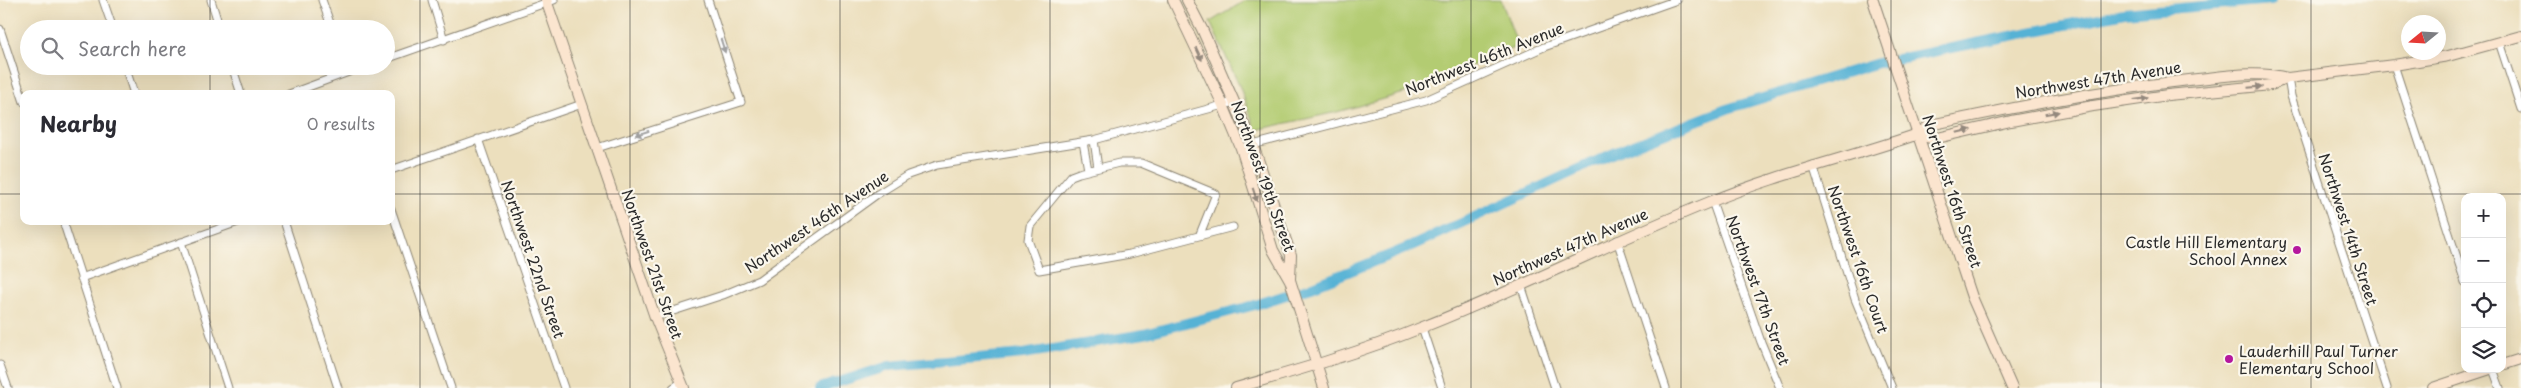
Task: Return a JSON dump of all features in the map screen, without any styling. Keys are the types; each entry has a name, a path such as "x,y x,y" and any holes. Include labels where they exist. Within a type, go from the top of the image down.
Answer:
{"street":[{"path":"103,0 110,20"},
{"path":"211,0 217,20"},
{"path":"322,0 329,20"},
{"path":"432,0 444,40"},
{"path":"597,148 741,102 708,0"},
{"name":"Northwest 19th Street","path":"1173,0 1223,105 1241,148 1273,250 1290,280 1324,388"},
{"name":"Northwest 46th Avenue","path":"1241,148 1426,100 1544,47 1677,0"},
{"name":"Northwest 16th Street","path":"1873,0 1972,297 2012,388"},
{"path":"395,56 550,1"},
{"name":"Northwest 21st Street","path":"550,1 582,104 679,386"},
{"path":"1179,10 1188,2"},
{"name":"Northwest 19th Street","path":"1188,2 1252,145 1291,255 1290,280"},
{"path":"0,29 20,90"},
{"name":"Northwest 47th Avenue","path":"1918,134 1933,139 2011,121 2093,106 2271,85 2288,78 2394,65 2448,56 2521,36"},
{"path":"2499,42 2521,109"},
{"path":"2394,65 2461,270"},
{"name":"Northwest 47th Avenue","path":"1236,388 1316,366 1422,328 1521,285 1617,240 1712,201 1814,165 1918,134 1930,125 2091,93 2269,73 2288,78"},
{"path":"128,75 133,90"},
{"path":"235,75 241,90"},
{"path":"300,90 332,75"},
{"path":"2220,77 2220,90"},
{"name":"Northwest 14th Street","path":"2288,78 2294,105 2387,388"},
{"name":"Northwest 46th Avenue","path":"655,317 723,295 759,280 876,195 908,175 937,165 1094,140 1234,102"},
{"path":"395,169 582,104"},
{"path":"2008,108 2011,121"},
{"name":"Northwest 22nd Street","path":"478,139 564,388"},
{"path":"1094,140 1098,168"},
{"path":"1083,142 1088,170"},
{"path":"1200,234 1216,194 1141,163 1119,163 1070,176 1030,226 1028,240 1039,270 1130,254 1200,234 1233,227"},
{"name":"Northwest 16th Court","path":"1814,165 1855,299 1892,388"},
{"name":"Northwest 17th Street","path":"1712,201 1761,342 1780,388"},
{"path":"395,221 451,388"},
{"path":"64,225 117,388"},
{"path":"81,278 230,225"},
{"path":"285,225 338,388"},
{"path":"1617,240 1666,388"},
{"path":"181,242 228,388"},
{"path":"1521,285 1555,388"},
{"path":"1422,328 1442,388"},
{"path":"2506,364 2521,359"},
{"path":"0,365 8,388"},
{"path":"2433,388 2480,373"},
{"path":"2494,373 2500,388"}],"green space":[{"path":"1246,0 1501,0 1518,46 1415,90 1337,112 1256,130 1239,85 1210,22"}],"waterway":[{"path":"820,388 889,366 1023,354 1144,334 1255,305 1311,287 1407,248 1616,152 1727,109 1878,63 2124,13 2271,0"}],"place":[{"name":"Castle Hill Elementary School Annex","path":"2297,250"},
{"name":"Lauderhill Paul Turner Elementary School","path":"2229,359"}]}
